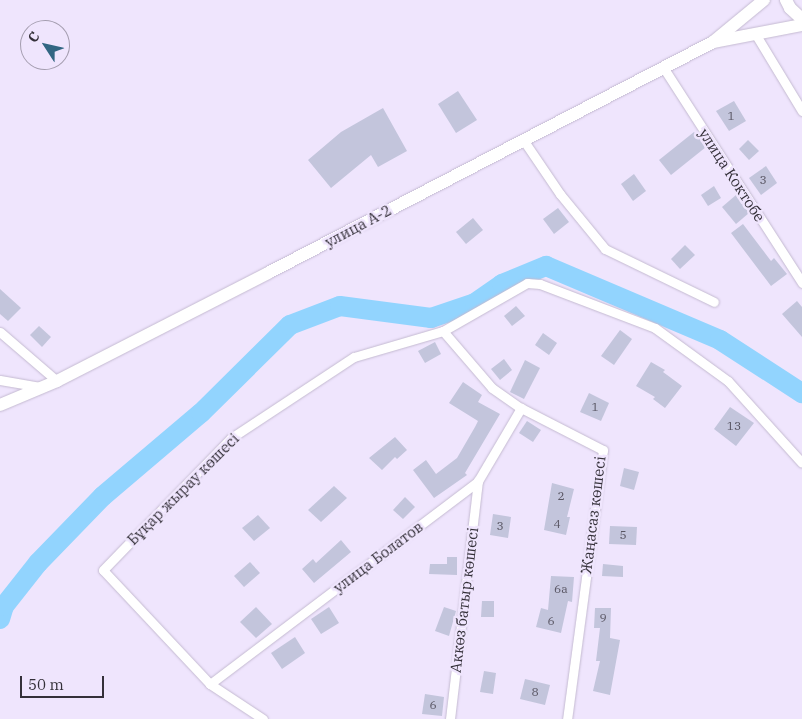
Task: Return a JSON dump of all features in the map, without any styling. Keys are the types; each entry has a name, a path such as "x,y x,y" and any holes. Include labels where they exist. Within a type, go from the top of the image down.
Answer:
{"main road":[{"name":"улица А-2","path":"0,405 57,381 713,42 764,0"},
{"path":"786,0 790,8 802,20"},
{"name":"улица А-2","path":"713,42 802,25"}],"street":[{"path":"756,35 802,111"},
{"name":"улица Коктобе","path":"663,67 802,283"},
{"path":"524,141 560,194 605,248 674,280 714,302"},
{"name":"Бұқар жырау көшесі","path":"210,684 103,570 231,438 354,357 443,331 527,283 540,284 655,328 728,381 802,463"},
{"name":"Жаңасаз көшесі","path":"443,331 492,388 521,408 604,450 566,719"},
{"path":"0,332 57,381"},
{"path":"0,380 41,387"},
{"name":"улица Болатов","path":"210,684 478,481 521,408"},
{"name":"Аккөз батыр көшесі","path":"450,719 478,481"},
{"path":"210,684 264,719"}],"building":[{"path":"458,91 477,120 456,133 438,104"},
{"path":"734,101 746,121 729,131 716,111"},
{"path":"383,108 407,151 378,167 371,155 331,188 308,160 341,132"},
{"path":"694,132 706,147 671,175 659,160"},
{"path":"748,140 759,151 749,160 739,149"},
{"path":"766,166 777,183 761,195 749,178"},
{"path":"634,174 646,191 633,201 621,184"},
{"path":"714,186 721,198 708,206 701,195"},
{"path":"736,195 749,213 736,224 722,207"},
{"path":"558,208 569,222 554,234 543,219"},
{"path":"473,218 483,230 466,244 456,232"},
{"path":"743,224 771,261 774,258 787,274 771,286 731,233"},
{"path":"685,245 695,255 680,269 671,259"},
{"path":"0,289 21,308 8,321 0,314"},
{"path":"797,301 802,307 802,337 782,314"},
{"path":"516,306 525,316 512,326 504,316"},
{"path":"39,326 51,337 42,347 30,335"},
{"path":"620,330 632,339 614,365 601,356"},
{"path":"543,333 557,343 549,355 535,345"},
{"path":"435,342 441,354 425,363 418,351"},
{"path":"504,359 512,370 500,380 491,369"},
{"path":"525,360 540,368 524,399 510,392"},
{"path":"651,362 665,370 663,372 682,386 665,408 653,399 655,397 636,386"},
{"path":"463,382 482,395 478,402 500,414 465,473 467,475 434,498 413,470 426,460 436,474 457,458 475,427 478,421 449,403"},
{"path":"589,393 609,403 601,421 580,412"},
{"path":"730,407 754,423 736,446 714,429"},
{"path":"527,421 541,430 533,442 519,433"},
{"path":"395,437 407,450 397,459 395,457 382,470 369,458"},
{"path":"624,468 639,472 634,490 620,486"},
{"path":"552,483 574,489 567,517 570,517 566,535 544,530"},
{"path":"334,486 347,498 321,522 308,510"},
{"path":"405,497 415,507 403,519 393,510"},
{"path":"493,514 511,517 508,538 490,535"},
{"path":"258,515 270,528 254,541 242,528"},
{"path":"610,526 637,527 636,545 609,544"},
{"path":"341,540 351,552 314,583 302,569 313,559 316,563"},
{"path":"447,557 457,557 457,575 429,574 430,564 447,564"},
{"path":"250,562 260,573 244,587 234,576"},
{"path":"603,564 623,566 623,577 602,576"},
{"path":"551,576 574,577 572,602 568,601 561,633 536,627 541,608 548,610"},
{"path":"482,601 494,601 494,617 481,617"},
{"path":"256,607 272,624 256,638 240,622"},
{"path":"329,607 339,623 321,634 311,619"},
{"path":"444,607 456,611 449,636 435,631"},
{"path":"595,608 611,608 610,638 620,640 610,695 593,691 600,661 596,661 600,628 594,628"},
{"path":"295,637 305,653 282,669 271,653"},
{"path":"484,671 496,673 493,694 480,692"},
{"path":"525,679 550,685 545,705 520,699"},
{"path":"425,694 444,697 442,716 422,714"}],"waterway":[{"path":"0,619 4,606 38,563 103,496 201,413 290,325 340,306 431,318 475,303 502,284 546,266 720,340 802,393"}]}
